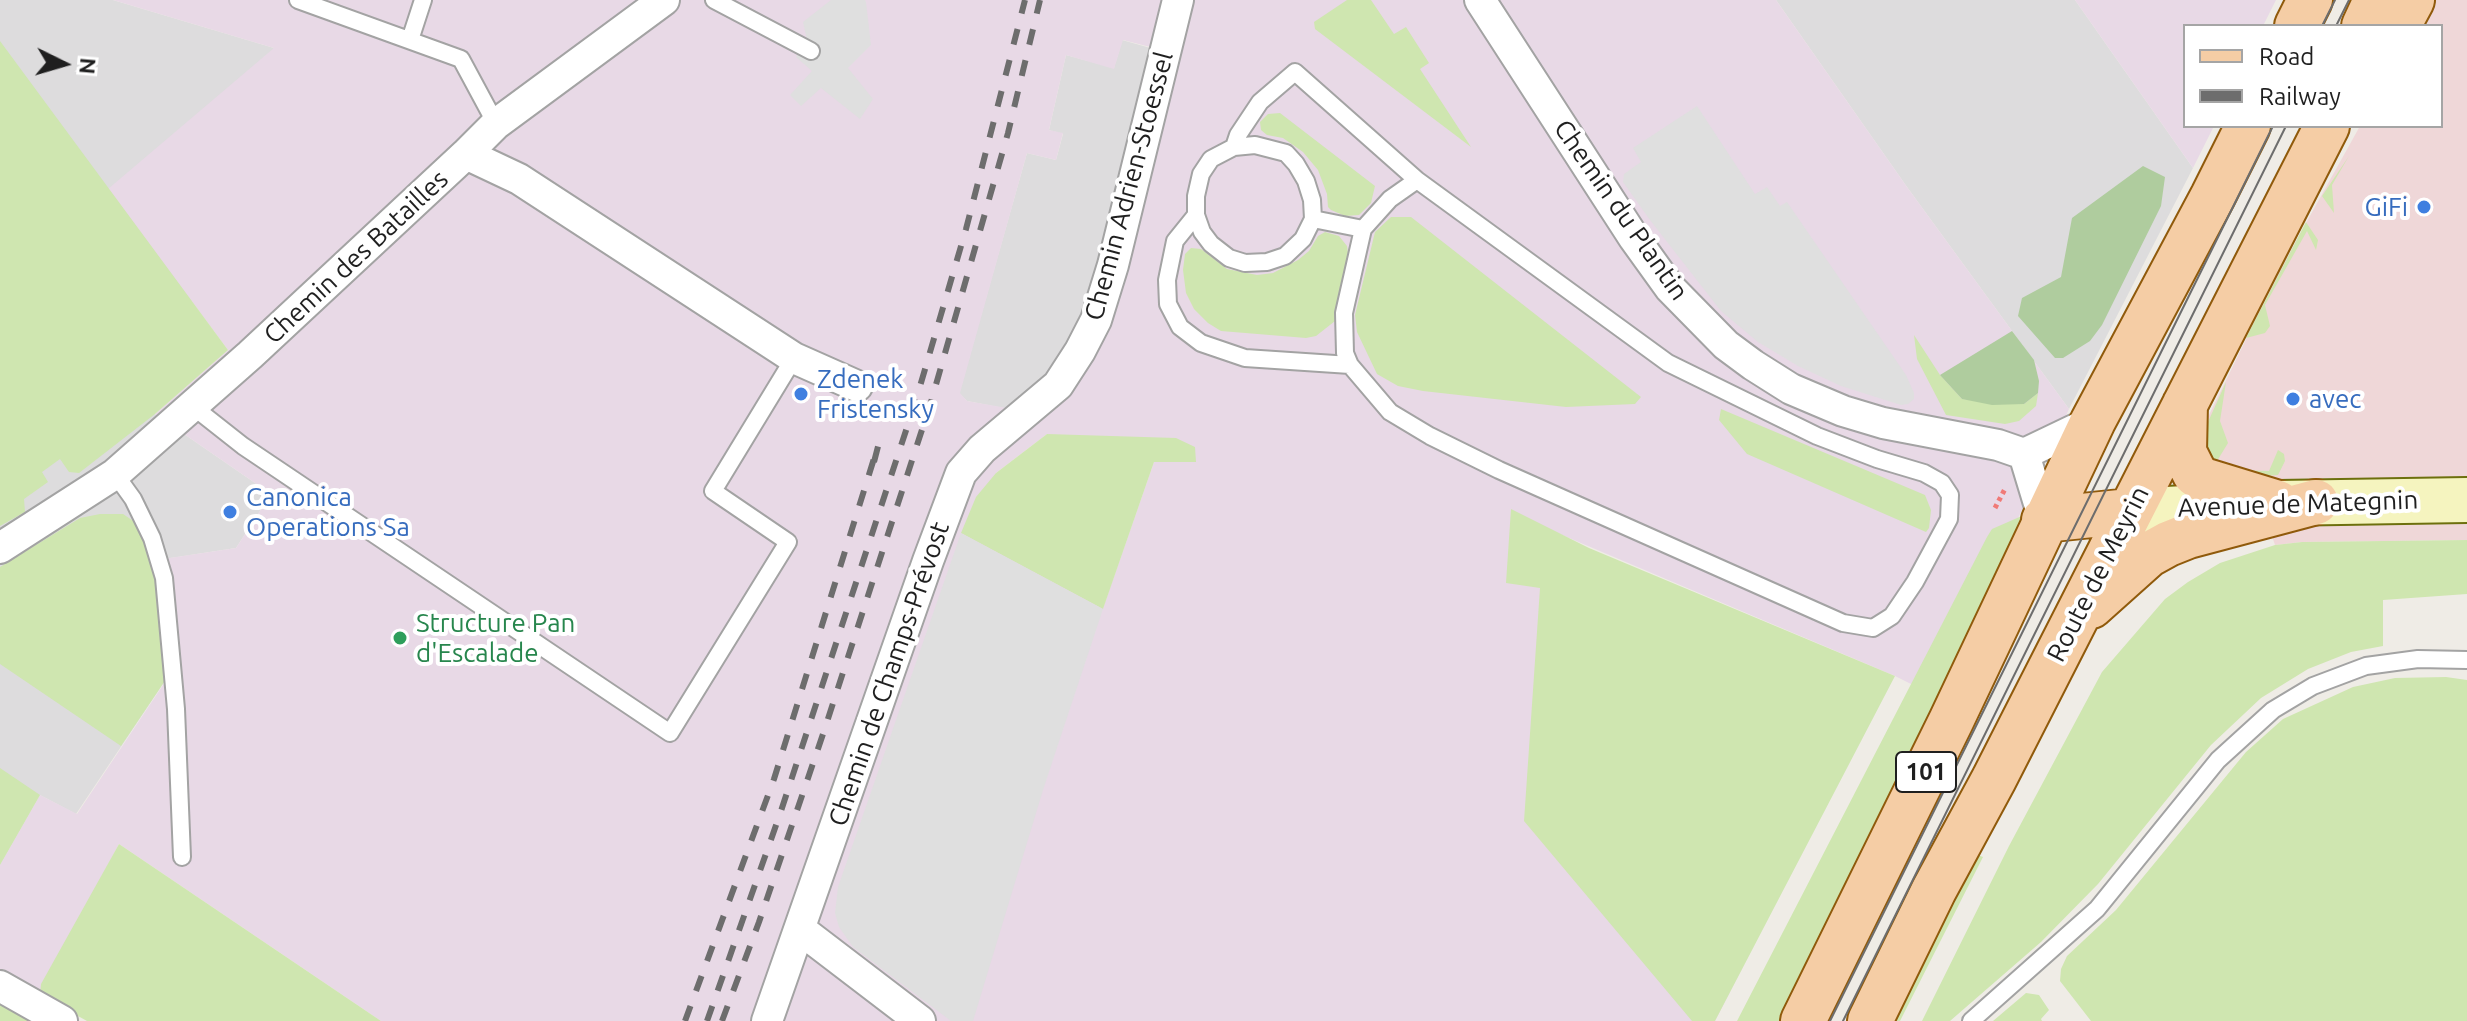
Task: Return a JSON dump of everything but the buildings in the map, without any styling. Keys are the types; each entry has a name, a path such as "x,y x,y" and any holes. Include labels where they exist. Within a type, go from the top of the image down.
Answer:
{"main road":[{"path":"2298,24 2310,0"},
{"path":"2365,24 2376,0"},
{"path":"2399,24 2412,0"},
{"name":"101","path":"1803,1021 1951,721 2093,421 2247,128"},
{"name":"Route de Meyrin","path":"1870,1021 1934,890 1994,779 2326,128"},
{"path":"2185,402 2184,452 2195,474 2203,480 2297,502"},
{"name":"Avenue de Mategnin","path":"2130,511 2297,502 2467,500"},
{"path":"2074,620 2148,555 2168,544 2297,502"},
{"path":"2044,520 2130,511"}],"street":[{"path":"466,154 496,124 664,0"},
{"name":"Chemin Adrien-Stoessel","path":"1000,433 1058,385 1096,320 1113,265 1178,0"},
{"name":"Chemin du Plantin","path":"1480,0 1634,238 1670,288 1726,345 1791,389 1843,411 1883,423 1998,445 2024,454"},
{"name":"Chemin des Batailles","path":"0,548 115,474 250,355 466,154 519,179 794,358 857,386"},
{"path":"2044,520 2024,454 2093,421"},
{"name":"Chemin de Champs-Prévost","path":"767,1021 955,488 970,460 1000,433"},
{"path":"801,930 920,1021"},
{"path":"0,986 62,1021"}],"lane":[{"path":"298,0 461,59 496,124"},
{"path":"410,40 423,0"},
{"path":"714,0 811,51"},
{"path":"1234,147 1238,135 1260,102 1295,72 1417,180 1668,363 1817,436 1924,473 1942,483 1950,495 1949,519 1915,582 1892,616 1873,628 1843,623 1499,470 1390,412 1350,365 1345,353 1344,313 1363,229 1390,199 1417,180"},
{"path":"1255,145 1286,153 1306,181 1312,200 1313,219 1303,239 1285,256 1267,262 1245,263 1229,258 1211,244 1202,232 1196,215 1201,174 1211,159 1234,147 1255,145"},
{"path":"1196,215 1175,241 1167,280 1168,304 1180,327 1201,343 1245,358 1350,365"},
{"path":"1313,219 1363,229"},
{"path":"191,405 243,446 670,733 788,542 713,491 794,358"},
{"path":"115,474 133,499 152,538 164,578 176,709 182,857"},
{"path":"1971,1021 2097,909 2218,760 2273,710 2313,686 2366,666 2418,659 2467,660"}],"shaded area":[{"path":"0,0 113,0 274,48 155,414 271,494 236,548 164,559 179,660 76,814 40,795 0,865"},
{"path":"113,0 1776,0 1907,187 2069,409 1935,696 1895,676 1555,532 1750,953 1715,1021 381,1021 119,844 40,995 0,973 0,865 40,795 77,814 179,661 163,559 236,548 271,494 155,414 228,350 108,189 274,48","holes":["1123,40 1154,48 1094,290 1035,413 967,401 960,393 1027,153 1056,160 1063,133 1049,130 1066,55 1114,69","1047,434 1196,462 1154,462 1103,608 996,473"]},
{"path":"831,0 866,2 871,45 848,68 873,99 860,119 821,88 801,106 790,95 812,71 796,57 807,40 803,22"},
{"path":"1776,0 2075,0 2193,168 2069,409 1907,187"},
{"path":"2075,0 2276,0 2264,24 2183,24 2183,128 2213,128 2193,168"},
{"path":"2427,0 2467,0 2467,540 2275,545 2252,477 2214,467 2208,417 2281,268 2359,128 2443,128 2443,24 2415,24"},
{"path":"1122,40 1154,49 1094,290 1035,414 967,401 959,393 1027,153 1056,160 1063,134 1049,130 1066,55 1114,68"},
{"path":"1697,106 1755,194 1767,187 1780,206 1787,202 1906,375 1914,393 1914,399 1908,404 1901,405 1841,386 1798,366 1758,342 1721,311 1623,182 1624,174 1641,162 1633,148"},
{"path":"961,533 1103,609 1043,790 973,1021 951,1021 853,947 839,927 835,913 838,887"}],"green space":[{"path":"1347,0 1371,0 1394,34 1406,27 1429,63 1420,69 1471,147 1315,29 1314,22"},
{"path":"0,41 228,350 155,414 79,473 69,472 60,459 42,472 48,482 24,499 25,512 0,526"},
{"path":"1280,113 1375,186 1371,203 1359,215 1345,216 1331,210 1318,170 1303,152 1283,138 1267,135 1261,130 1260,122 1268,114"},
{"path":"2349,156 2332,185 2334,213 2322,196"},
{"path":"2143,166 2165,177 2161,206 2102,325 2090,341 2063,358 2055,358 2018,316 2022,298 2061,277 2072,218"},
{"path":"1391,217 1411,217 1641,397 1635,404 1566,407 1423,391 1398,386 1377,374 1357,332 1355,315 1375,232"},
{"path":"2306,222 2318,240 2316,250 2307,231 2265,305 2270,326 2265,333 2246,338"},
{"path":"1325,232 1339,236 1347,246 1349,260 1335,321 1316,336 1306,338 1221,331 1194,309 1186,293 1183,270 1185,254 1191,248 1201,249 1227,269 1257,275 1273,273 1298,260"},
{"path":"2012,331 2034,360 2039,381 2038,393 2024,404 1992,405 1962,399 1940,375"},
{"path":"1914,335 1940,375 1962,399 2024,404 2038,393 2036,406 2019,421 2005,424 1946,415 1917,359"},
{"path":"2226,382 2220,421 2228,443 2217,461 2235,470 2269,471 2278,450 2284,454 2285,461 2278,475 2252,477 2227,473 2205,456 2203,433"},
{"path":"1721,409 1925,495 1931,510 1929,528 1926,532 1747,454 1719,420"},
{"path":"1047,434 1176,438 1195,447 1196,462 1154,462 1103,609 961,533 976,497 996,473"},
{"path":"1511,509 1589,548 1895,676 1715,1021 1692,1021 1524,821 1540,588 1506,583"},
{"path":"123,514 148,531 179,660 121,746 0,664 0,567 80,518"},
{"path":"2024,515 1789,1021 1737,1021 1987,537 1992,529"},
{"path":"2467,540 2467,594 2383,600 2383,646 2351,652 2308,669 2261,698 2211,745 2098,884 2041,942 1950,1021 1922,1021 2009,846 2102,672 2165,599 2220,563 2275,545"},
{"path":"2446,677 2467,680 2467,1021 2091,1021 2060,981 2067,956 2116,910 2246,752 2283,719 2353,687 2395,678"},
{"path":"0,768 40,795 0,865"},
{"path":"119,844 381,1021 87,1021 40,995 41,984"},
{"path":"1978,855 1983,857 1900,1021 1883,1021 1943,903"},
{"path":"2026,993 2039,995 2049,1010 2042,1021 1993,1021"},
{"path":"0,996 44,1021 0,1021"}],"tram line":[{"path":"2323,24 2335,0"},
{"path":"2337,24 2349,0"},
{"path":"1830,1021 2272,128"},
{"path":"1843,1021 2285,128"}],"railway":[{"path":"707,1021 780,814 916,400 966,229 1025,0"},
{"path":"722,1021 823,734 931,402 1008,133 1040,0"},
{"path":"874,462 882,431"},
{"path":"685,1021 774,779 876,452"}],"place":[{"name":"GiFi","path":"2424,207"},
{"name":"Zdenek Fristensky","path":"801,394"},
{"name":"avec","path":"2293,399"},
{"name":"Canonica Operations Sa","path":"230,512"},
{"name":"Structure Pan d'Escalade","path":"400,638"}]}
